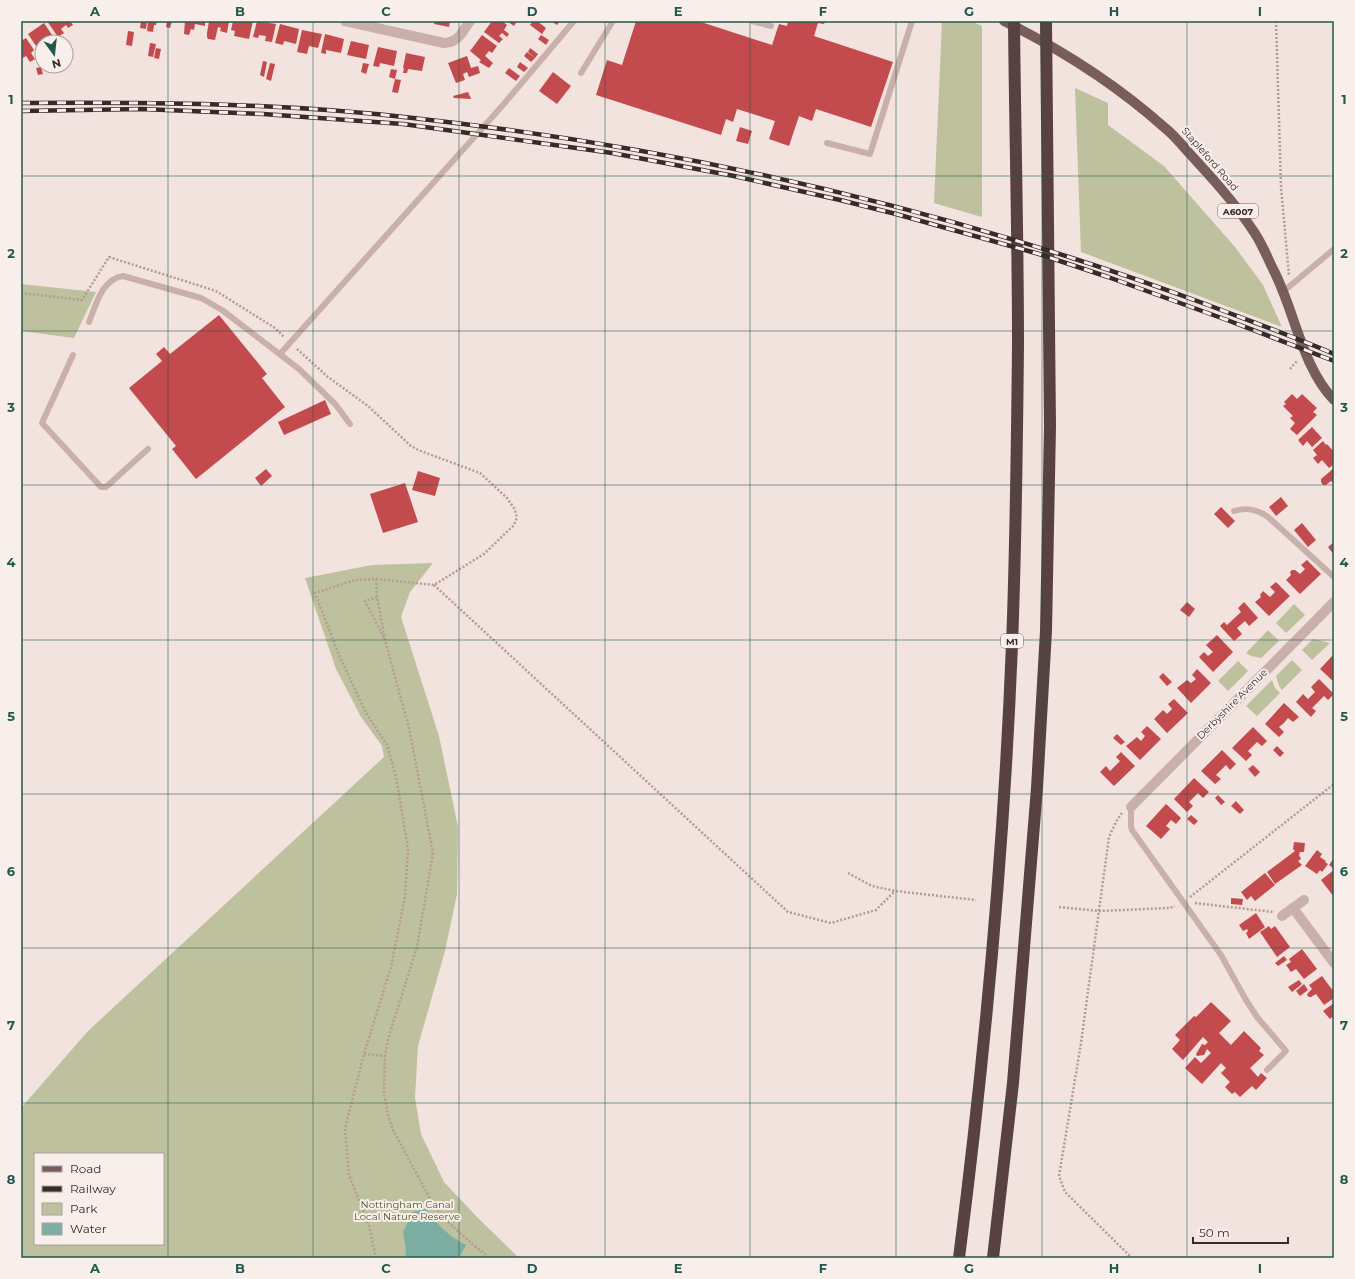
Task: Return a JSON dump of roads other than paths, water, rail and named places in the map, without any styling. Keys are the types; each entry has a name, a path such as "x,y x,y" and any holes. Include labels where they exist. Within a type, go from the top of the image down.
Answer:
{"highway":[{"name":"M1","path":"959,1258 980,1076 993,944 1004,796 1012,646 1018,344 1014,21"},
{"path":"993,1258 1014,1075 1037,788 1046,632 1050,426 1046,21"}],"main road":[{"name":"Stapleford Road","path":"1004,21 1050,45 1118,90 1166,128 1211,176 1253,230 1287,288 1305,352 1327,393 1334,400"}],"street":[{"path":"345,21 451,43 456,40 470,21"},
{"name":"Derbyshire Avenue","path":"1131,806 1334,602"},
{"path":"1282,916 1304,900"},
{"path":"1292,908 1334,963"}],"lane":[{"path":"280,354 503,105 574,21"},
{"path":"581,74 613,21"},
{"path":"752,21 771,26"},
{"path":"827,143 870,154 912,21"},
{"path":"1287,288 1334,249"},
{"path":"89,322 103,290 108,283 116,277 123,276 201,298 222,310 299,369 336,405 350,424"},
{"path":"73,355 42,423 101,487 106,487 148,449"},
{"path":"1234,511 1242,509 1253,509 1260,511 1334,577"},
{"path":"1131,806 1132,830 1221,955 1257,1017 1286,1051 1267,1070"}],"water":[{"path":"426,1209 443,1229 466,1245 460,1256 456,1258 405,1258 406,1250 403,1232 413,1212"}],"railway":[{"path":"21,103 217,104 364,113 514,131 716,165 816,187 915,212 1014,240 1111,271 1208,305 1334,354"},
{"path":"21,111 142,109 263,114 403,124 612,153 734,176 896,214 1039,254 1227,320 1334,361"}],"park label":[{"name":"Nottingham Canal Local Nature Reserve","path":"407,1210"}]}
